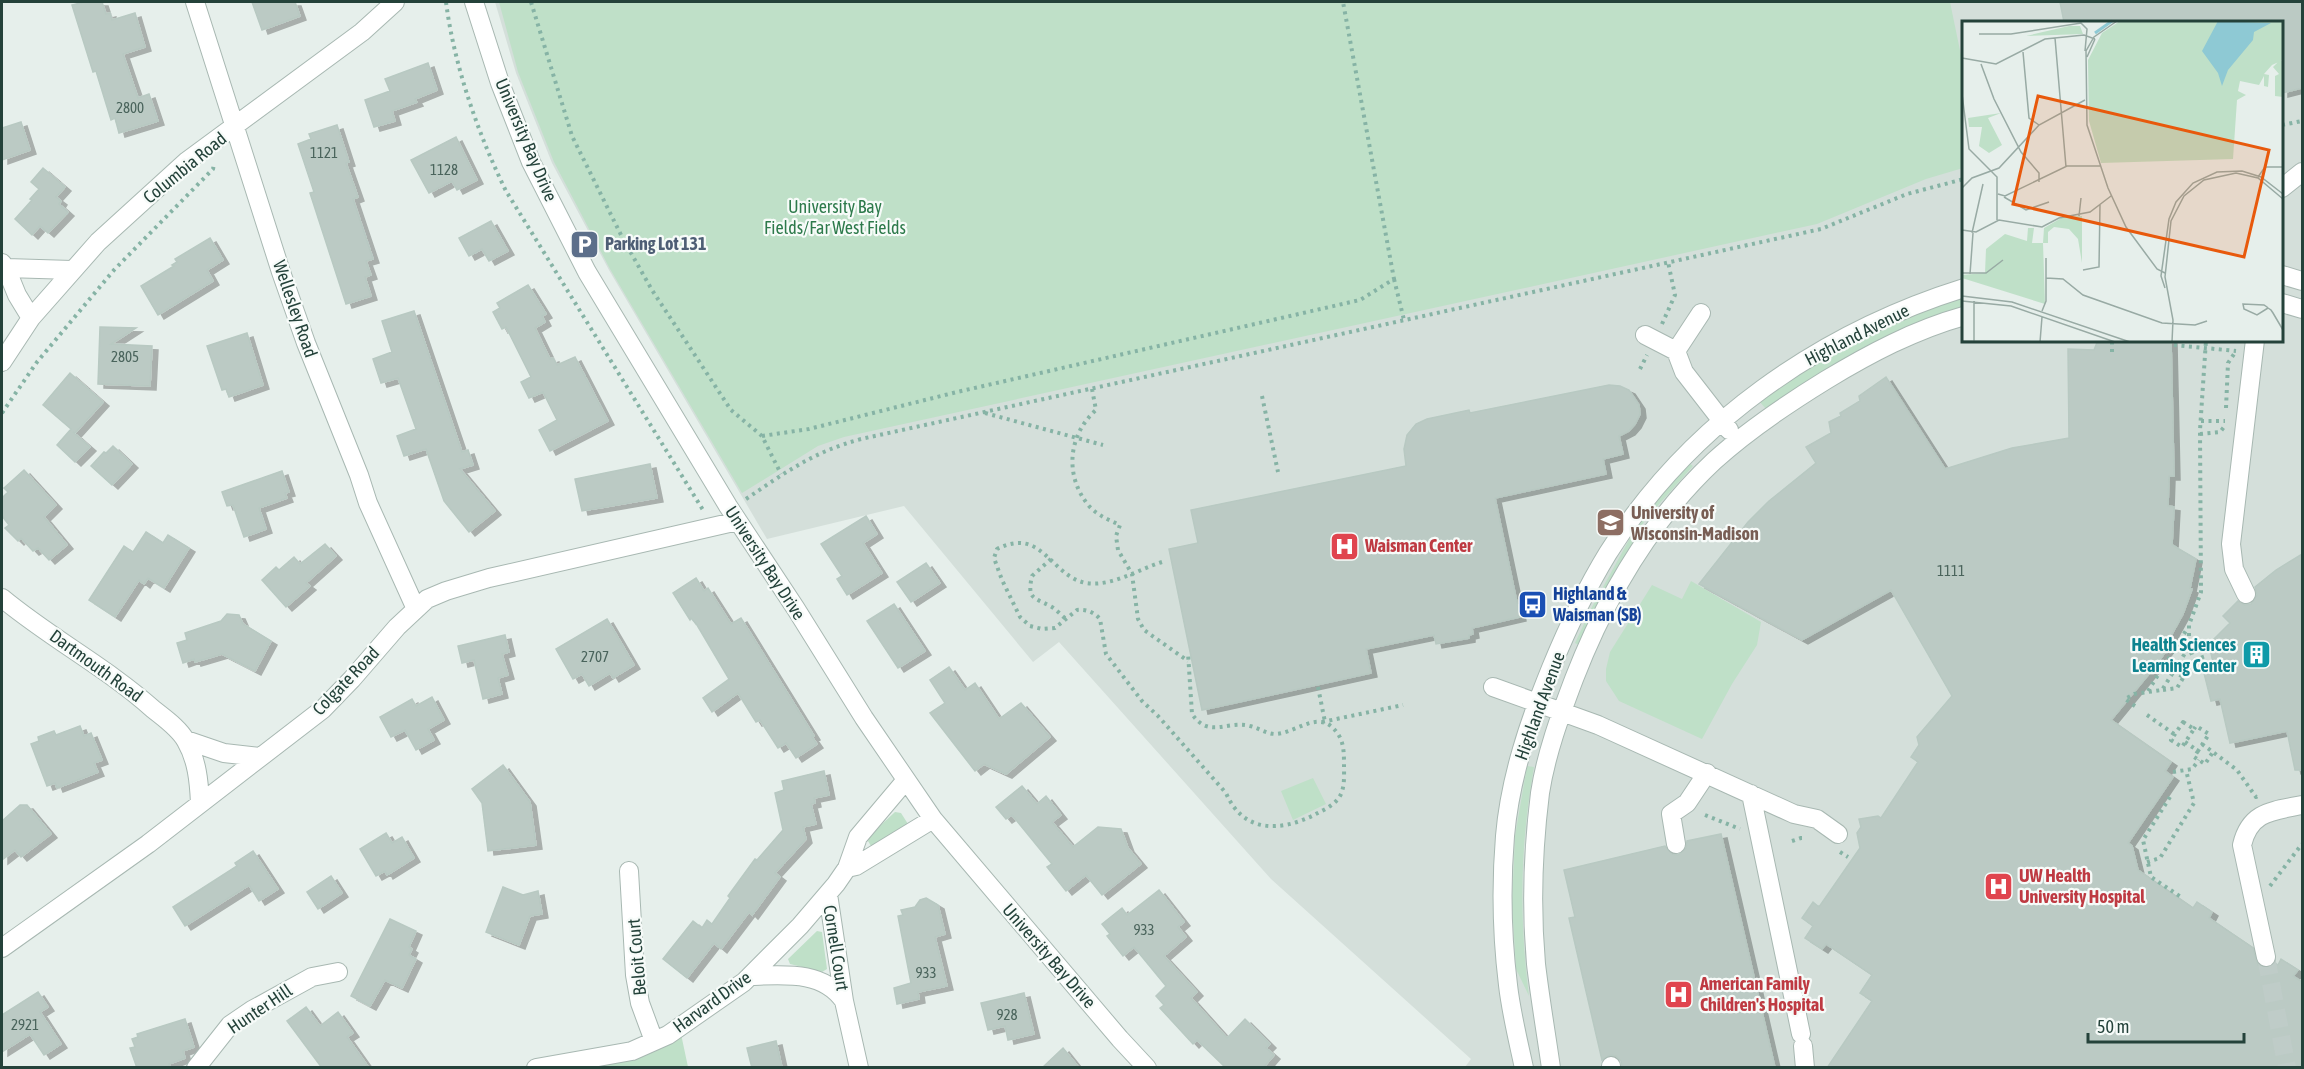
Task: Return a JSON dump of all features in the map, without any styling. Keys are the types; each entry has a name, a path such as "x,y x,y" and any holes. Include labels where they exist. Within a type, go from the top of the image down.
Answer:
{"street":[{"name":"Wellesley Road","path":"195,2 306,343 368,503 416,609"},
{"name":"Columbia Road","path":"2,362 31,318 98,242 187,161 235,128 362,32 395,2"},
{"name":"University Bay Drive","path":"474,2 500,83 531,162 587,272 733,514 864,718 933,819 1147,1068"},
{"path":"2283,187 2302,172"},
{"path":"31,318 17,295 4,266 72,270"},
{"path":"2283,275 2302,281"},
{"name":"Highland Avenue","path":"1524,1068 1507,976 1503,871 1505,834 1513,787 1537,702 1579,606 1608,553 1659,484 1721,421 1830,344 1892,314 1962,289"},
{"path":"2283,303 2302,309"},
{"path":"1676,351 1701,313"},
{"name":"Highland Avenue","path":"1551,1068 1536,964 1534,876 1540,791 1562,710 1600,620 1633,562 1661,520 1690,485 1738,440 1801,395 1858,360 1890,344 1962,317"},
{"path":"1650,337 1676,351 1684,372 1738,440"},
{"path":"2244,347 2231,544 2234,569 2246,594"},
{"name":"Colgate Road","path":"2,948 148,844 323,709 398,627 427,599 489,578 733,514"},
{"name":"Dartmouth Road","path":"2,598 54,637 112,675 175,727 186,740 198,771 200,802"},
{"path":"1493,687 1562,710 1707,773 1794,814 1817,819 1838,834"},
{"name":"Dartmouth Road","path":"186,740 224,753 259,757"},
{"path":"1676,844 1671,814 1687,803 1707,773"},
{"name":"Harvard Drive","path":"536,1068 632,1051 668,1035 750,976 828,894 847,867 858,837 906,780"},
{"path":"1751,794 1802,1040 1805,1068"},
{"path":"2266,957 2242,845 2244,836 2253,821 2261,815 2302,805"},
{"path":"847,867 856,866 933,819"},
{"name":"Beloit Court","path":"629,871 635,975 640,1003 654,1041"},
{"name":"Cornell Court","path":"828,894 844,1001 859,1068"},
{"name":"Hunter Hill","path":"196,1068 230,1025 252,1010 312,977 338,972"},
{"name":"Cornell Court","path":"750,976 794,974 810,978 833,988 844,1001"}],"path":[{"path":"531,2 572,136 624,239 652,290 731,410 762,436 781,474"},
{"path":"1343,2 1394,279 1404,320"},
{"path":"2283,125 2302,121"},
{"path":"2,413 37,362 83,305 213,169 214,160"},
{"path":"733,514 746,499 781,474 834,446 1821,229 1907,194 1962,180"},
{"path":"1640,369 1650,337 1675,295 1668,262"},
{"path":"762,436 808,429 969,389 1360,300 1394,279"},
{"path":"2112,342 2112,352"},
{"path":"2148,692 2189,627 2201,592 2200,434 2206,342"},
{"path":"2174,345 2244,347"},
{"path":"2200,434 2224,430 2228,363 2244,347"},
{"path":"1092,389 1096,410 1082,425 1075,438 1073,464 1075,480 1082,497 1090,507 1102,517 1120,525 1116,536 1118,550 1132,574 1138,619 1144,630 1189,662"},
{"path":"1262,396 1278,472"},
{"path":"984,413 1103,445"},
{"path":"2201,421 2225,421"},
{"path":"1162,562 1132,574 1088,583 1067,575 1041,549 1021,543 1005,545 997,549 994,558 1020,617 1030,626 1042,629 1055,628 1077,610 1089,611 1097,615 1100,619 1106,654 1142,701 1226,793 1232,807 1257,825 1278,827 1301,821 1330,806 1341,794 1344,785 1343,746 1336,731 1323,722 1318,687"},
{"path":"1051,559 1032,576 1032,596 1034,600 1051,606 1066,619"},
{"path":"2189,627 2189,646 2194,660"},
{"path":"2162,690 2189,646"},
{"path":"1188,653 1192,714 1197,722 1206,727 1250,726 1272,734 1282,733 1306,722 1323,722 1403,705"},
{"path":"2170,656 2179,662"},
{"path":"2135,706 2126,699 2134,694 2177,688 2194,660 2206,656"},
{"path":"2173,671 2183,677"},
{"path":"2158,675 2167,681"},
{"path":"2147,714 2175,734"},
{"path":"2194,729 2183,722 2171,740 2182,747 2185,742 2194,729 2196,726 2209,734 2194,757 2205,764 2213,752"},
{"path":"2185,742 2198,751"},
{"path":"2202,744 2237,770 2256,796"},
{"path":"2173,772 2192,769 2199,760"},
{"path":"2147,862 2160,858 2194,804 2186,770"},
{"path":"2170,797 2142,840 2151,877 2181,897"},
{"path":"1705,815 1741,829"},
{"path":"2255,906 2302,844"}],"shaded area":[{"name":"University of Wisconsin-Madison","path":"495,2 2302,2 2302,1067 1465,1067 1471,1059 1271,879 1059,642 1033,662 904,506 767,539 609,270 552,163 516,73"}],"green space":[{"name":"University Bay Fields/Far West Fields","path":"499,2 1950,2 1962,60 1962,168 1926,179 1817,224 844,437 818,446 742,493 610,269 554,162 518,72"},
{"path":"1962,295 1962,310 1767,410 1759,401 1794,375 1869,332"},
{"path":"1689,463 1693,466 1645,520 1579,645 1575,643 1641,518"},
{"path":"1691,581 1761,622 1757,645 1732,684 1702,739 1619,701 1606,681 1610,652 1652,585 1682,599"},
{"path":"1527,766 1534,767 1529,796 1522,882 1529,996 1516,969 1512,904 1515,836"},
{"path":"1313,778 1326,804 1293,820 1281,791"},
{"path":"895,812 901,813 908,824 906,828 871,846 868,841 870,835"},
{"path":"817,931 822,932 827,969 822,972 790,964 788,959"},
{"path":"681,1034 688,1067 582,1068"}],"building":[{"path":"102,2 106,14 110,13 112,20 135,13 145,47 123,54 138,98 149,94 158,121 119,133 115,118 111,120 96,71 93,72 72,5"},
{"path":"252,2 295,2 300,16 262,30"},
{"path":"2060,2 2302,2 2302,88 2283,93 2283,21 2064,21"},
{"path":"428,63 437,90 415,99 417,102 392,111 395,121 374,127 365,100 390,91 385,79"},
{"path":"21,122 30,150 2,160 2,128"},
{"path":"337,125 349,162 346,163 358,197 353,199 373,259 366,261 371,275 365,277 371,296 346,304 310,193 314,192 298,144 311,139 309,134"},
{"path":"456,137 477,180 457,190 452,181 429,193 411,160"},
{"path":"43,168 65,187 56,197 61,201 59,204 68,212 48,233 40,226 32,235 15,219 39,189 31,182"},
{"path":"491,221 508,251 489,261 482,249 469,256 459,238"},
{"path":"210,238 223,260 207,270 213,281 158,315 141,286 174,266 172,265 177,262 175,259"},
{"path":"528,285 546,314 542,316 545,322 535,328 550,359 553,358 557,365 575,357 608,421 550,451 539,430 557,420 543,392 529,398 521,382 531,377 506,327 502,329 493,312 500,308 497,303"},
{"path":"414,311 462,452 468,450 473,465 460,469 495,511 469,532 444,501 426,449 404,456 397,436 416,429 398,378 381,383 373,359 392,352 382,321"},
{"path":"100,327 136,328 111,344 152,346 150,386 98,384"},
{"path":"247,333 263,385 229,397 226,389 222,390 207,346"},
{"path":"2097,342 2171,342 2174,476 2169,476 2168,506 2174,507 2172,545 2196,559 2190,588 2192,589 2183,614 2167,643 2170,645 2111,720 2171,762 2165,771 2173,777 2128,843 2132,846 2138,870 2193,908 2197,902 2212,912 2209,918 2253,948 2258,965 2269,968 2275,963 2278,965 2281,959 2298,970 2293,976 2302,982 2302,1068 1827,1068 1872,1001 1860,993 1872,975 1826,944 1822,949 1805,938 1813,926 1802,918 1813,902 1819,907 1860,848 1857,833 1861,827 1859,819 1878,816 1881,818 1918,762 1911,757 1919,745 1917,737 1952,696 1891,590 1802,640 1699,584 1748,522 1769,501 1816,463 1806,447 1831,433 1829,422 1860,401 1859,396 1886,377 1945,469 2012,448 2069,438 2068,349 2094,350"},
{"path":"70,373 103,402 75,433 73,432 90,447 75,462 57,445 71,429 43,405"},
{"name":"Waisman Center","path":"1609,385 1629,390 1639,405 1640,414 1629,431 1619,436 1623,454 1603,459 1606,474 1495,498 1520,617 1472,628 1473,634 1469,635 1469,638 1436,644 1434,635 1366,649 1371,673 1202,710 1169,549 1198,543 1191,510 1406,466 1404,449 1407,435 1416,424 1427,419 1469,410 1470,413"},
{"path":"113,446 132,464 112,485 91,466"},
{"path":"650,464 657,498 582,511 575,479"},
{"path":"24,470 56,505 44,517 67,545 49,560 38,548 33,551 21,538 18,541 5,528 9,525 2,516 2,498 8,492 4,488"},
{"path":"282,471 289,492 285,493 287,498 259,508 266,529 244,537 233,505 227,506 222,492"},
{"path":"866,516 877,534 863,543 882,573 847,595 837,579 842,576 821,544"},
{"path":"146,532 163,543 168,535 189,548 164,588 148,578 144,584 139,580 115,617 89,600 124,546 133,552"},
{"path":"325,544 336,556 306,583 310,586 286,607 262,580 276,567 279,570 294,557 300,564"},
{"name":"Health Sciences Learning Center","path":"2302,554 2302,770 2295,770 2287,731 2230,743 2220,699 2211,701 2203,669 2214,667 2209,644 2230,623 2223,616 2238,601 2245,605 2251,604 2257,595 2255,587 2276,570"},
{"path":"926,563 940,583 911,602 897,582"},
{"path":"696,578 704,591 708,588 731,624 741,618 814,736 812,737 817,744 796,758 786,743 778,748 760,720 756,722 738,693 712,712 703,698 729,679 697,625 691,618 690,620 673,593"},
{"path":"894,604 925,651 898,668 867,621"},
{"path":"227,614 239,615 243,624 271,641 255,671 222,654 183,663 177,643 187,640 185,633 221,621"},
{"path":"607,619 634,665 613,678 610,673 589,686 582,674 573,679 556,649"},
{"path":"505,635 509,652 502,654 508,675 498,678 502,694 483,699 474,660 462,663 458,646"},
{"path":"949,667 965,690 975,683 999,719 1021,703 1050,737 1006,774 984,764 975,771 930,713 945,703 930,680"},
{"path":"432,697 444,720 428,729 434,740 416,750 405,730 391,737 380,717 412,699 416,706"},
{"path":"80,726 84,736 91,733 102,760 94,763 98,772 57,788 55,783 47,786 31,744 39,741 38,737 54,731 56,735"},
{"path":"503,765 530,802 536,845 488,851 482,803 472,789"},
{"path":"824,771 829,795 814,798 815,803 811,804 816,824 803,827 806,839 775,873 780,877 752,915 749,912 721,949 714,943 687,978 663,959 693,921 702,928 707,920 712,924 730,898 728,896 755,859 757,860 783,830 775,793 784,790 782,781"},
{"path":"1022,786 1037,804 1046,796 1061,815 1052,822 1073,847 1098,827 1121,829 1128,848 1141,864 1102,895 1086,875 1066,891 1047,867 1052,864 1012,815 1006,819 996,807"},
{"path":"20,805 27,805 51,834 21,857 15,850 2,860 2,821"},
{"path":"386,833 392,843 402,837 414,858 387,875 385,871 376,876 360,849"},
{"name":"American Family Children's Hospital","path":"1721,834 1775,1068 1622,1068 1621,1061 1616,1056 1610,1055 1602,1060 1569,918 1575,917 1564,870 1665,846 1672,854 1678,855 1686,848 1687,841"},
{"path":"253,851 278,889 259,901 249,885 185,926 173,907 237,866 235,863"},
{"path":"331,876 342,893 318,909 307,892"},
{"path":"503,887 523,895 538,891 542,914 530,916 519,945 486,932"},
{"path":"1159,890 1184,922 1178,927 1186,937 1164,956 1197,992 1191,998 1227,1038 1245,1019 1270,1044 1266,1048 1274,1055 1263,1068 1226,1068 1197,1040 1193,1044 1160,1008 1164,1005 1156,996 1166,986 1134,947 1123,956 1107,936 1110,934 1102,924 1122,908 1127,915"},
{"path":"926,898 938,905 945,934 935,937 947,986 918,992 919,999 897,1004 894,988 911,983 898,916 903,915 901,910 915,907 920,900"},
{"path":"390,919 416,931 409,947 412,949 409,955 416,959 402,988 385,980 370,1006 351,996"},
{"path":"38,992 48,1007 40,1012 61,1044 44,1055 30,1034 2,1052 2,1015"},
{"path":"1024,993 1034,1034 1008,1040 1005,1026 988,1030 981,1003"},
{"path":"306,1007 320,1026 338,1012 353,1033 347,1037 369,1068 322,1068 287,1021"},
{"path":"185,1019 194,1047 183,1051 185,1058 169,1064 170,1068 137,1068 130,1048 135,1047 132,1039 138,1037 137,1034"},
{"path":"776,1041 782,1068 752,1068 747,1048"},
{"path":"1063,1048 1079,1068 1042,1068"}],"tunnel":[{"path":"2266,957 2287,1068"}],"place":[{"name":"Parking Lot 131","path":"584,244"},
{"name":"University of Wisconsin-Madison","path":"1610,523"},
{"name":"Waisman Center","path":"1344,546"},
{"name":"Highland & Waisman (SB)","path":"1532,604"},
{"name":"Health Sciences Learning Center","path":"2257,655"},
{"name":"UW Health University Hospital","path":"1998,886"},
{"name":"American Family Children's Hospital","path":"1679,994"}]}
